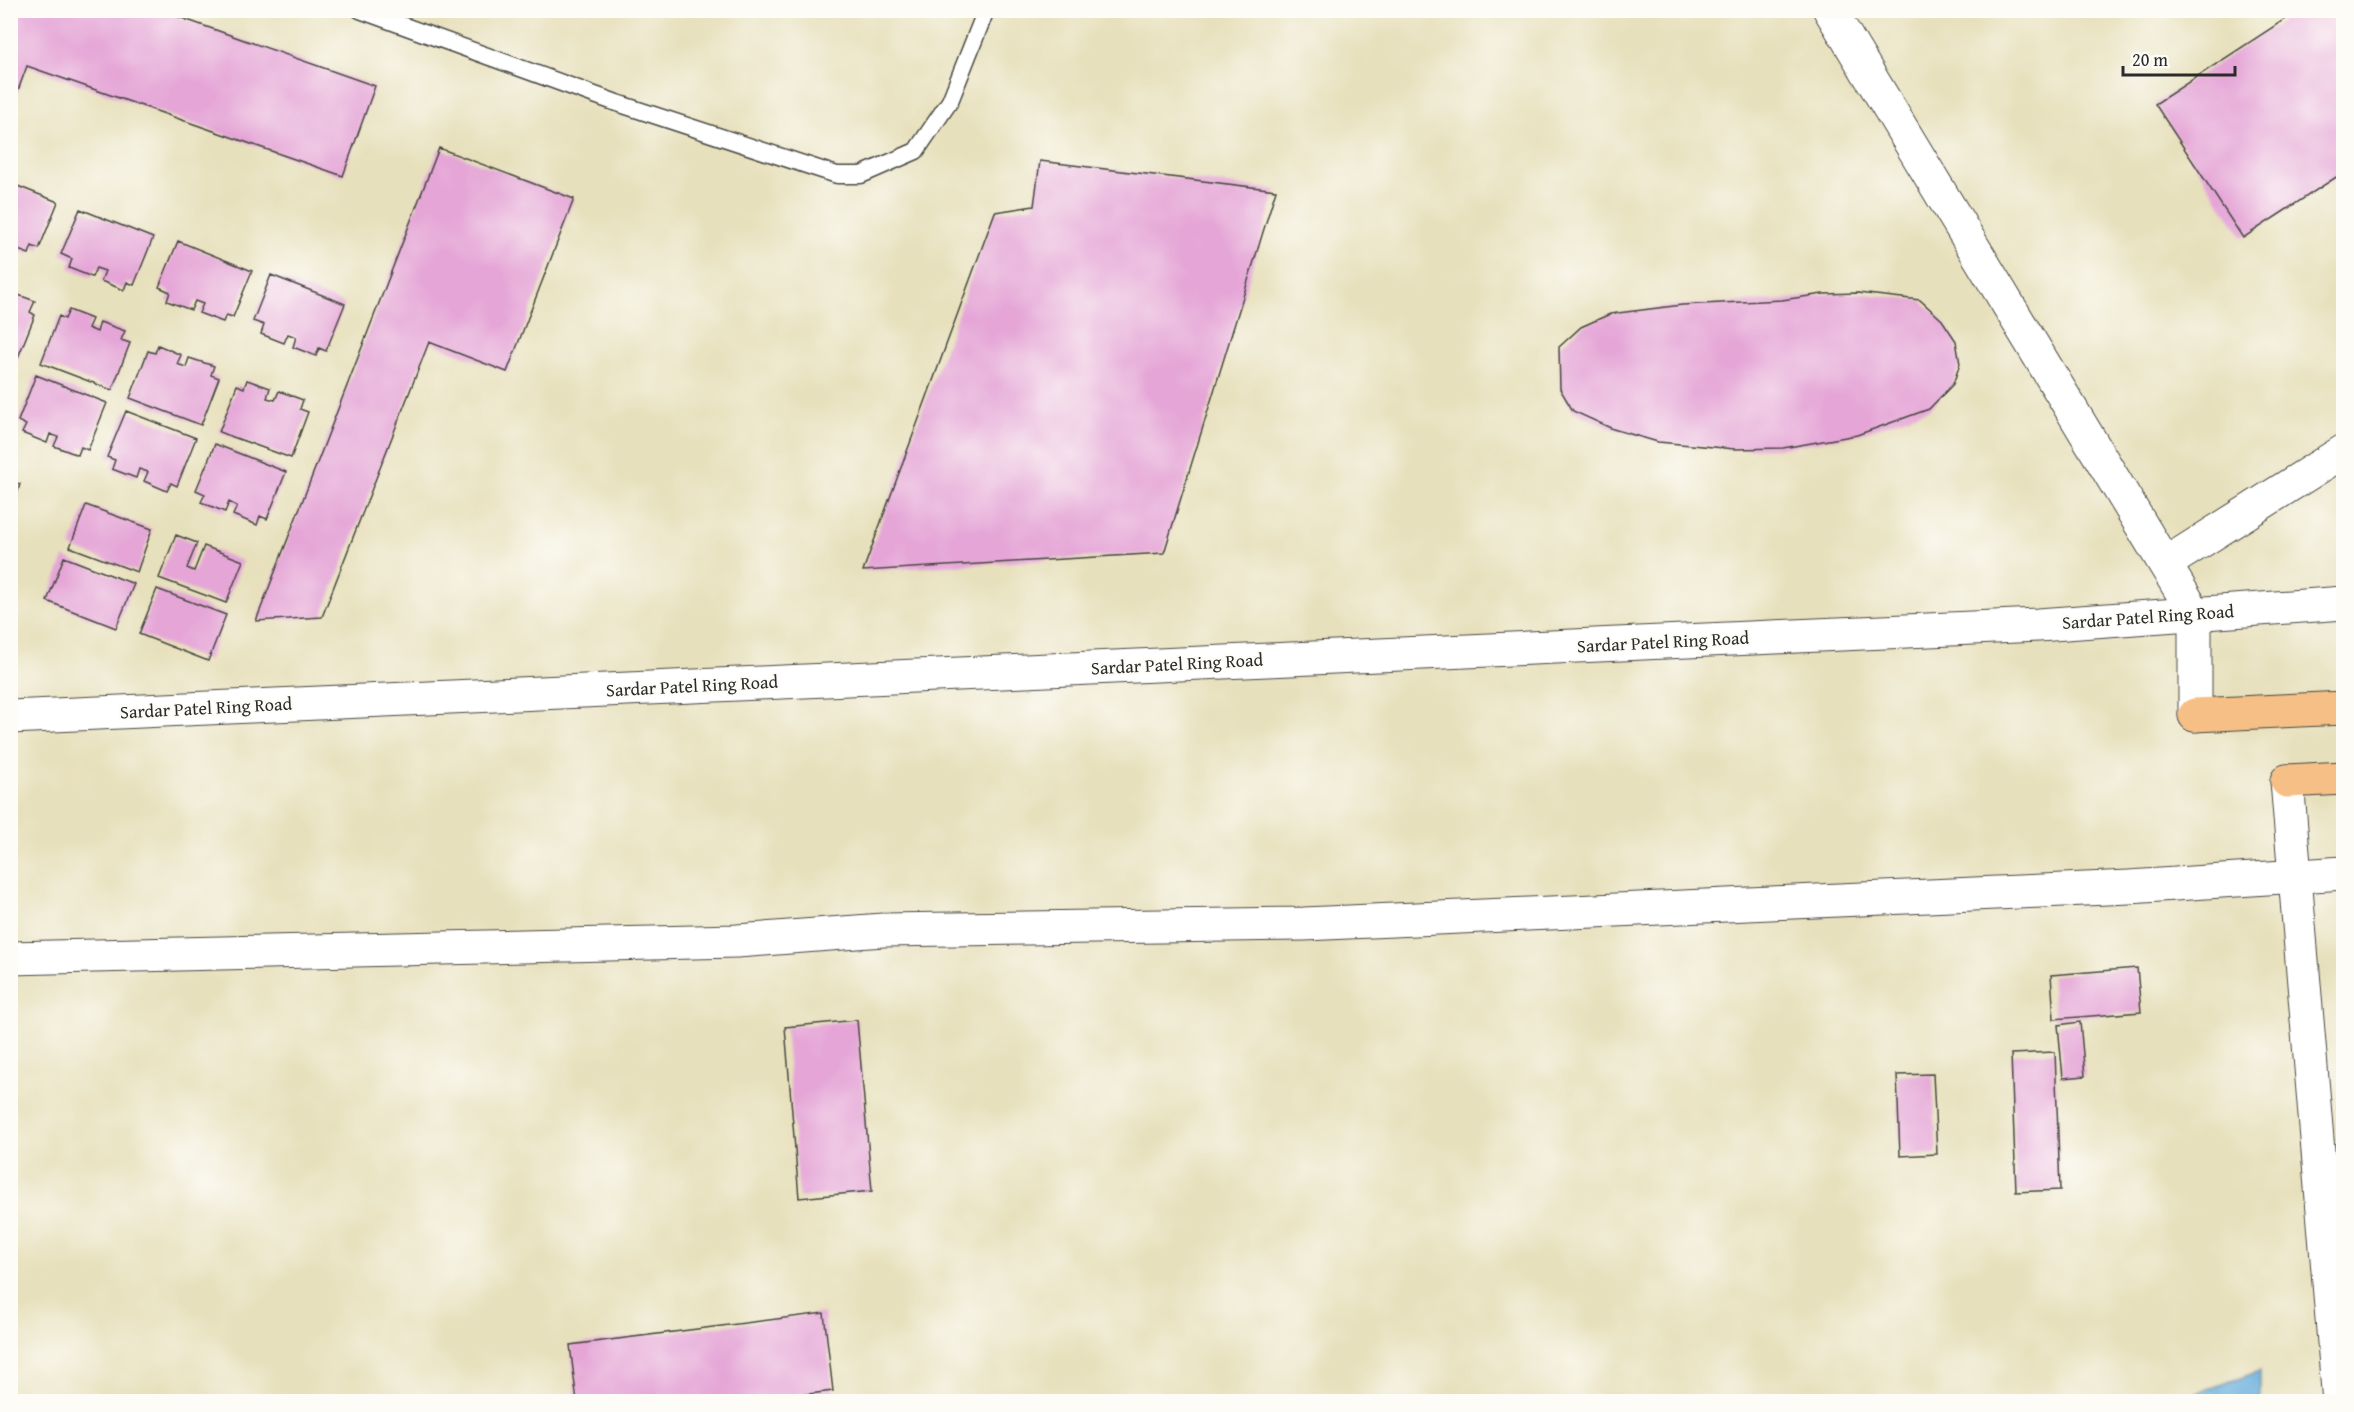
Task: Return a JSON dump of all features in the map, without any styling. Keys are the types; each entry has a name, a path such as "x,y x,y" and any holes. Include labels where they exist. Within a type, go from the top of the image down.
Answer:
{"highway":[{"path":"2195,715 2343,708"},
{"path":"2287,781 2343,778"}],"street":[{"path":"1830,10 2195,614 2195,715"},
{"path":"2165,564 2343,451"},
{"name":"Sardar Patel Ring Road","path":"10,717 2026,625 2343,603"},
{"path":"2287,781 2337,1301 2339,1401"},
{"path":"10,958 737,941 883,930 1304,924 2128,887 2343,873"}],"lane":[{"path":"360,10 614,102 837,175 861,175 916,151 950,100 986,10"}],"water":[{"path":"2260,1371 2260,1401 2174,1401"}],"building":[{"path":"10,10 159,10 375,86 343,176 27,66 10,112"},
{"path":"2299,10 2340,10 2344,17 2344,172 2243,238 2155,104"},
{"path":"439,148 574,199 507,372 429,342 322,617 256,621"},
{"path":"1040,161 1276,190 1164,553 863,571 995,212 1034,206"},
{"path":"10,183 58,202 39,249 32,246 29,254 10,247"},
{"path":"80,209 153,238 134,285 127,282 124,290 101,281 105,271 96,268 92,277 69,268 72,259 61,254"},
{"path":"178,241 252,271 233,317 226,315 223,322 199,313 203,304 195,301 191,310 167,301 170,292 159,287"},
{"path":"271,275 345,304 326,351 319,348 316,356 293,347 296,337 288,334 284,343 261,334 264,325 253,321"},
{"path":"10,292 35,301 30,312 35,315 17,360 10,357"},
{"path":"1858,293 1920,300 1942,320 1956,341 1960,364 1953,384 1929,409 1857,435 1783,448 1735,449 1658,442 1613,429 1573,411 1560,389 1559,347 1581,327 1610,314 1682,305 1782,300 1823,294"},
{"path":"69,310 92,319 88,328 97,332 100,322 125,331 121,340 130,343 112,390 41,363 59,316 65,319"},
{"path":"158,345 181,355 177,364 186,367 189,358 214,366 211,375 219,378 201,425 130,398 148,351 155,353"},
{"path":"36,375 107,403 88,450 81,447 78,455 54,446 58,437 50,434 47,443 22,433 26,425 18,421"},
{"path":"247,380 270,388 267,398 275,400 279,391 303,400 300,409 308,412 291,458 219,432 237,385 244,388"},
{"path":"126,411 196,438 177,486 171,483 167,491 144,481 148,472 139,469 136,478 112,469 115,460 107,457"},
{"path":"215,444 286,472 267,519 260,516 257,525 233,515 237,506 229,502 225,512 201,502 205,494 196,490"},
{"path":"10,481 20,484 11,517 10,517"},
{"path":"86,505 152,529 137,572 70,547"},
{"path":"176,535 197,543 187,568 194,571 204,546 243,561 226,603 159,578"},
{"path":"64,557 134,584 116,628 47,601"},
{"path":"157,589 226,615 208,661 139,634"},
{"path":"2137,968 2141,1012 2054,1019 2051,975"},
{"path":"857,1020 872,1191 799,1198 785,1027"},
{"path":"2080,1022 2085,1076 2063,1078 2058,1025"},
{"path":"2055,1052 2060,1190 2016,1192 2011,1054"},
{"path":"1933,1074 1937,1154 1900,1156 1897,1075"},
{"path":"824,1313 833,1391 743,1402 577,1402 570,1345"}]}
